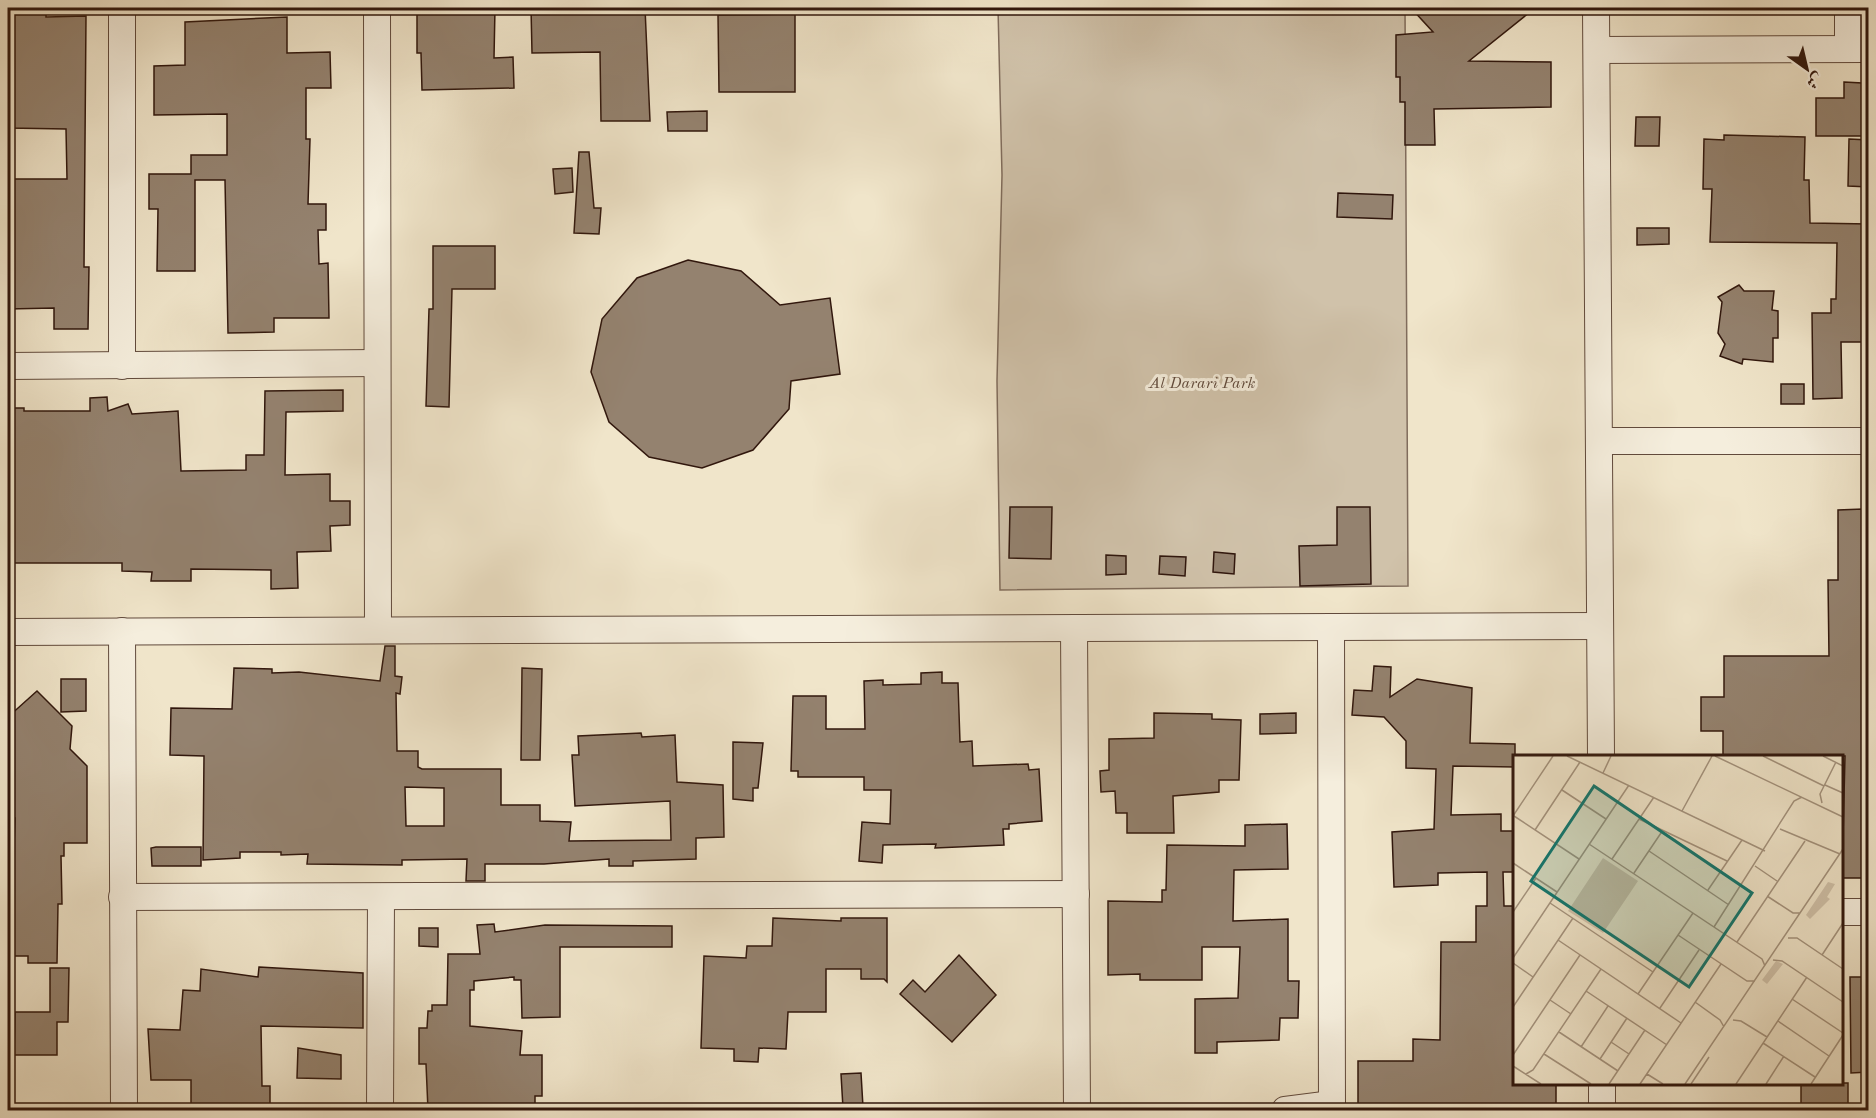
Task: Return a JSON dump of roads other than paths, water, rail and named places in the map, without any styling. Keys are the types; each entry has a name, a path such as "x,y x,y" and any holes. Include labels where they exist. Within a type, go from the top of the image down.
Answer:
{"street":[{"path":"122,8 122,366"},
{"path":"377,8 378,630"},
{"path":"1596,8 1600,755"},
{"path":"1597,50 1858,49 1848,8"},
{"path":"8,366 377,363"},
{"path":"1599,441 1869,441"},
{"path":"8,632 1600,626"},
{"path":"1285,1110 1332,1107 1331,627"},
{"path":"1074,628 1077,1110"},
{"path":"122,631 124,1110"},
{"path":"122,897 1076,894"},
{"path":"380,1110 381,897"},
{"path":"1843,912 1869,912"},
{"path":"1602,1085 1602,1110"}],"park label":[{"name":"Al Darari Park","path":"1202,382"}]}
